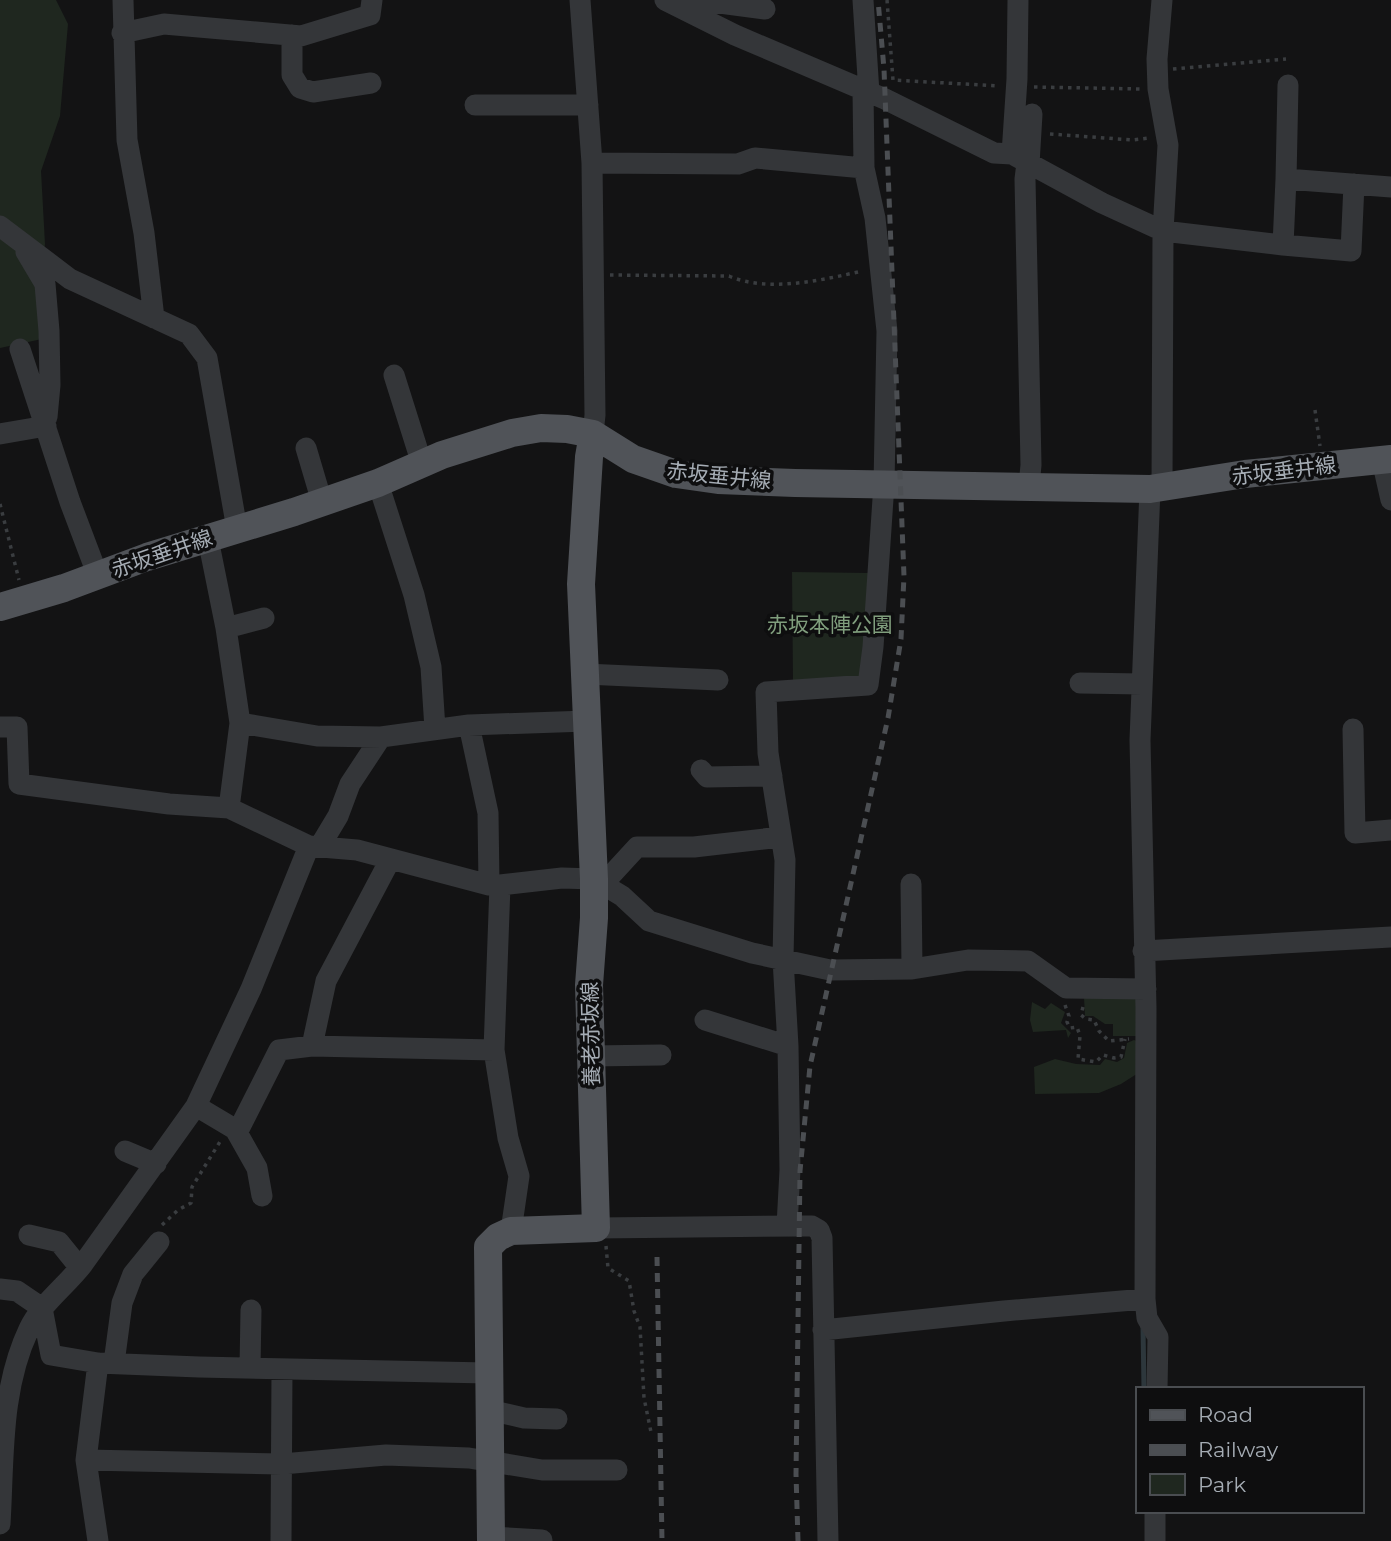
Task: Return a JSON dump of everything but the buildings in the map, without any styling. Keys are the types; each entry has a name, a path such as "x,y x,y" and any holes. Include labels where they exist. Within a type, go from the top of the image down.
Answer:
{"main road":[{"name":"赤坂垂井線","path":"13,604 147,557 378,483 422,464 501,437 541,428 593,434 634,459 676,474 718,480 795,483 1156,488 1245,474 1387,459"},
{"name":"養老赤坂線","path":"593,434 589,457 581,584 598,881 589,985 596,1228"},
{"path":"491,1539 488,1247 498,1237 510,1231 596,1228"}],"street":[{"path":"123,0 127,140 144,233 154,318"},
{"path":"122,33 164,24 301,36 370,15 372,0"},
{"path":"580,0 592,163 595,275 593,434"},
{"path":"665,0 765,9"},
{"path":"788,1226 788,1045 783,959 785,860 768,753 766,692 868,685 884,484 887,331 882,267 864,168 866,91 863,0"},
{"path":"1018,0 1016,87 1025,179 1031,466 1029,486"},
{"path":"1157,1387 1158,1337 1147,1318 1145,1299 1135,1039 1146,989 1140,740 1156,488 1167,137 1157,59 1162,0"},
{"path":"693,4 735,35 866,91 994,153 1023,160 1102,203 1163,232 1351,251 1354,184"},
{"path":"292,35 292,75 300,88 313,92 371,83"},
{"path":"1283,245 1288,85"},
{"path":"475,105 508,96 588,105"},
{"path":"1023,160 1032,114"},
{"path":"592,163 738,164 755,158 864,168"},
{"path":"1286,179 1391,187"},
{"path":"0,226 70,279 189,334 207,358 237,529"},
{"path":"21,244 45,284 50,385 46,426"},
{"path":"20,349 98,576"},
{"path":"394,375 422,464"},
{"path":"0,434 46,426"},
{"path":"306,448 322,502"},
{"path":"1387,459 1391,500"},
{"path":"378,483 414,595 431,667 435,729"},
{"path":"208,539 226,628 240,723 229,808"},
{"path":"226,628 264,618"},
{"path":"585,674 718,680"},
{"path":"1080,683 1142,684"},
{"path":"240,723 317,736 381,737 469,725 587,721"},
{"path":"469,725 488,813 495,885 494,1050 508,1138 519,1176 510,1231"},
{"path":"0,727 17,727 19,783 169,804 229,808 315,846 358,849 390,860 495,885 562,878 598,881 622,896 649,921 752,953 830,970 912,969 968,960 1028,961 1066,988 1146,989"},
{"path":"1353,729 1355,832 1391,830"},
{"path":"0,1524 4,1415 14,1371 29,1330 42,1308 80,1268 197,1106 315,846 338,816 349,784 381,737"},
{"path":"701,770 707,777 772,776"},
{"path":"598,881 637,847 694,847 781,837"},
{"path":"312,1046 326,981 390,860"},
{"path":"911,884 912,969"},
{"path":"1143,951 1391,937"},
{"path":"705,1020 788,1045"},
{"path":"197,1106 238,1131 279,1050 312,1046 494,1050"},
{"path":"591,1056 661,1055"},
{"path":"232,1128 257,1168 262,1196"},
{"path":"125,1152 156,1164"},
{"path":"596,1228 812,1226 820,1230 828,1541"},
{"path":"29,1235 59,1242 80,1268"},
{"path":"98,1541 86,1460 106,1363 122,1303 133,1274 159,1242"},
{"path":"0,1289 17,1291 42,1308 51,1355 106,1363 282,1370 488,1373"},
{"path":"823,1330 1145,1299"},
{"path":"250,1368 251,1310"},
{"path":"281,1541 282,1370"},
{"path":"489,1410 524,1418 557,1419"},
{"path":"86,1460 282,1464 386,1455 470,1458 542,1470 617,1470"},
{"path":"1155,1513 1155,1541"},
{"path":"491,1539 542,1540"}],"path":[{"path":"887,0 892,80 1016,87 1158,80 1286,59"},
{"path":"1050,134 1132,140 1167,137"},
{"path":"595,275 729,276 743,282 770,283 818,281 882,267"},
{"path":"1315,411 1324,467"},
{"path":"0,505 12,557 13,604"},
{"path":"1082,996 1081,1016 1094,1020 1098,1031 1110,1041 1135,1039"},
{"path":"1069,1000 1064,1006 1068,1010 1067,1022 1070,1028 1077,1027 1080,1037 1078,1059 1096,1062 1103,1055 1121,1057 1135,1039"},
{"path":"159,1242 155,1236 164,1222 191,1203 192,1187 232,1128"},
{"path":"596,1228 606,1243 608,1268 629,1281 634,1311 640,1327 644,1398 651,1432"}],"green space":[{"path":"0,0 56,0 68,24 60,116 41,171 45,244 38,295 42,339 0,348"},
{"name":"赤坂本陣公園","path":"792,572 869,573 865,678 793,682"},
{"path":"1139,993 1140,1036 1113,1036 1113,1024 1105,1024 1093,1016 1085,1016 1084,998"},
{"path":"1032,1002 1045,1009 1051,1003 1065,1012 1061,1023 1071,1033 1068,1038 1066,1030 1033,1032 1030,1020"},
{"path":"1134,1040 1143,1044 1143,1070 1121,1084 1099,1093 1035,1094 1034,1067 1055,1059 1076,1064 1100,1065 1105,1059 1117,1062 1124,1058 1127,1043"}],"waterway":[{"path":"1143,1326 1144,1387"}],"railway":[{"path":"798,1541 796,1474 800,1171 810,1066 888,718 901,639 904,576 884,69 878,0"},
{"path":"657,1257 662,1541"}]}
